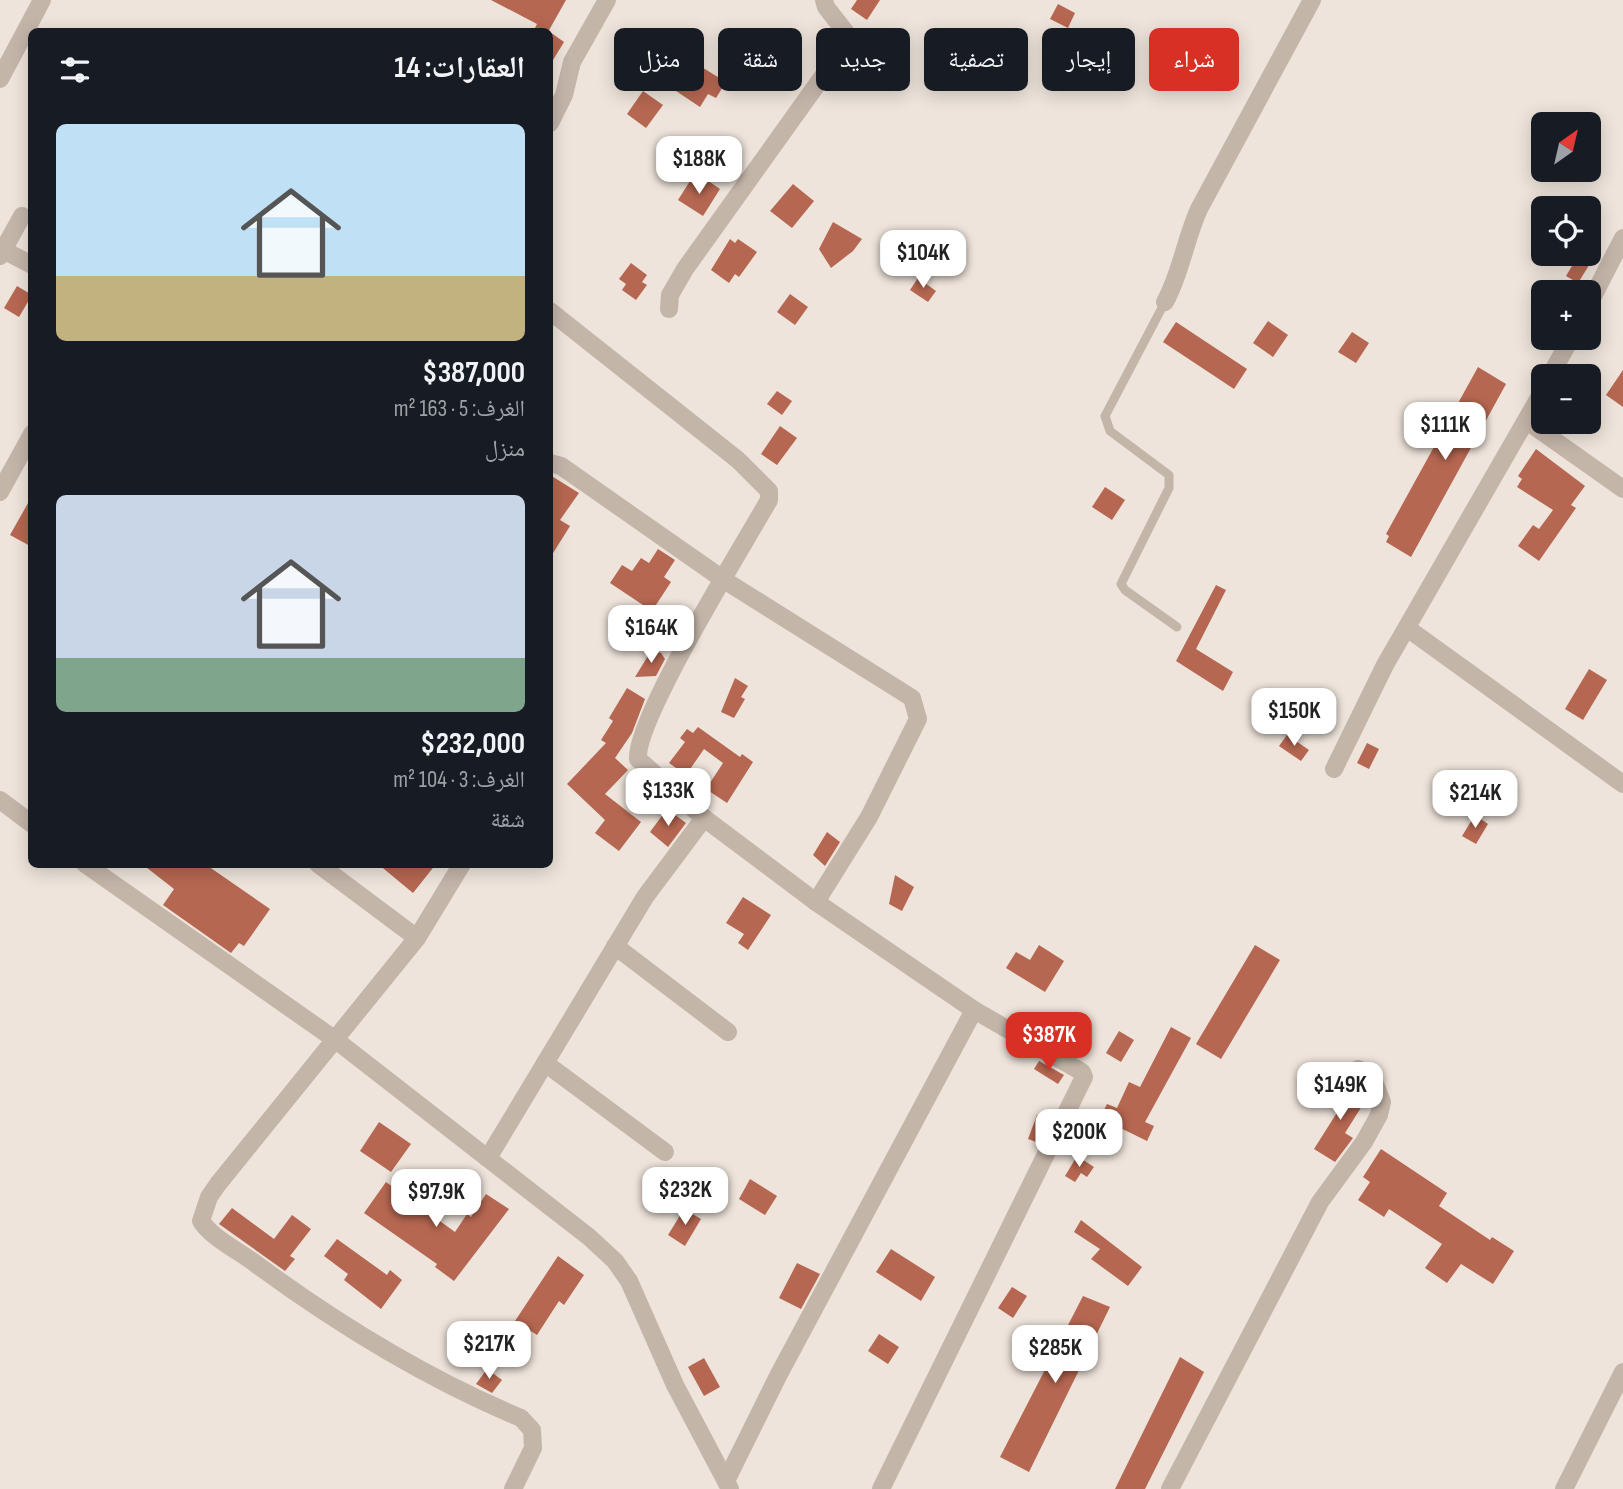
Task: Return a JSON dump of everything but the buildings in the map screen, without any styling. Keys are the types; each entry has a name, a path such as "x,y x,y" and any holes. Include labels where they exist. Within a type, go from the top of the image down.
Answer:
{"street":[{"path":"0,79 42,0"},
{"path":"553,117 564,95 572,62 607,0"},
{"path":"668,309 670,295 685,269 846,44 847,34 826,7 824,0"},
{"path":"1165,302 1178,276 1185,240 1199,209 1312,0"},
{"path":"22,216 2,253 28,263"},
{"path":"1601,280 1623,237"},
{"path":"553,313 738,460 769,491 769,500 657,702 637,747 638,760 704,818 816,902 974,1010 1082,1072 1083,1082 881,1489"},
{"path":"1334,769 1407,628 1531,413"},
{"path":"1527,421 1623,489"},
{"path":"0,492 28,441"},
{"path":"553,464 561,466 724,580 912,698 918,719 869,817 816,902"},
{"path":"1407,628 1623,785"},
{"path":"0,800 28,821"},
{"path":"488,1158 645,897 704,818"},
{"path":"93,868 337,1041 589,1237 615,1261 629,1281 681,1397 728,1485"},
{"path":"323,868 417,938"},
{"path":"460,868 417,938 337,1041 218,1184 209,1197 201,1221 320,1310 361,1337 404,1362 521,1418 532,1430 533,1448 513,1489"},
{"path":"615,946 728,1032"},
{"path":"728,1485 778,1376 974,1010"},
{"path":"545,1063 665,1152"},
{"path":"1170,1489 1320,1202 1364,1142 1379,1115 1382,1102 1375,1084 1358,1069"},
{"path":"1564,1489 1615,1406 1623,1372"}],"lane":[{"path":"1165,302 1105,416 1110,431 1169,475 1169,488 1121,584 1125,590 1177,627"}]}
